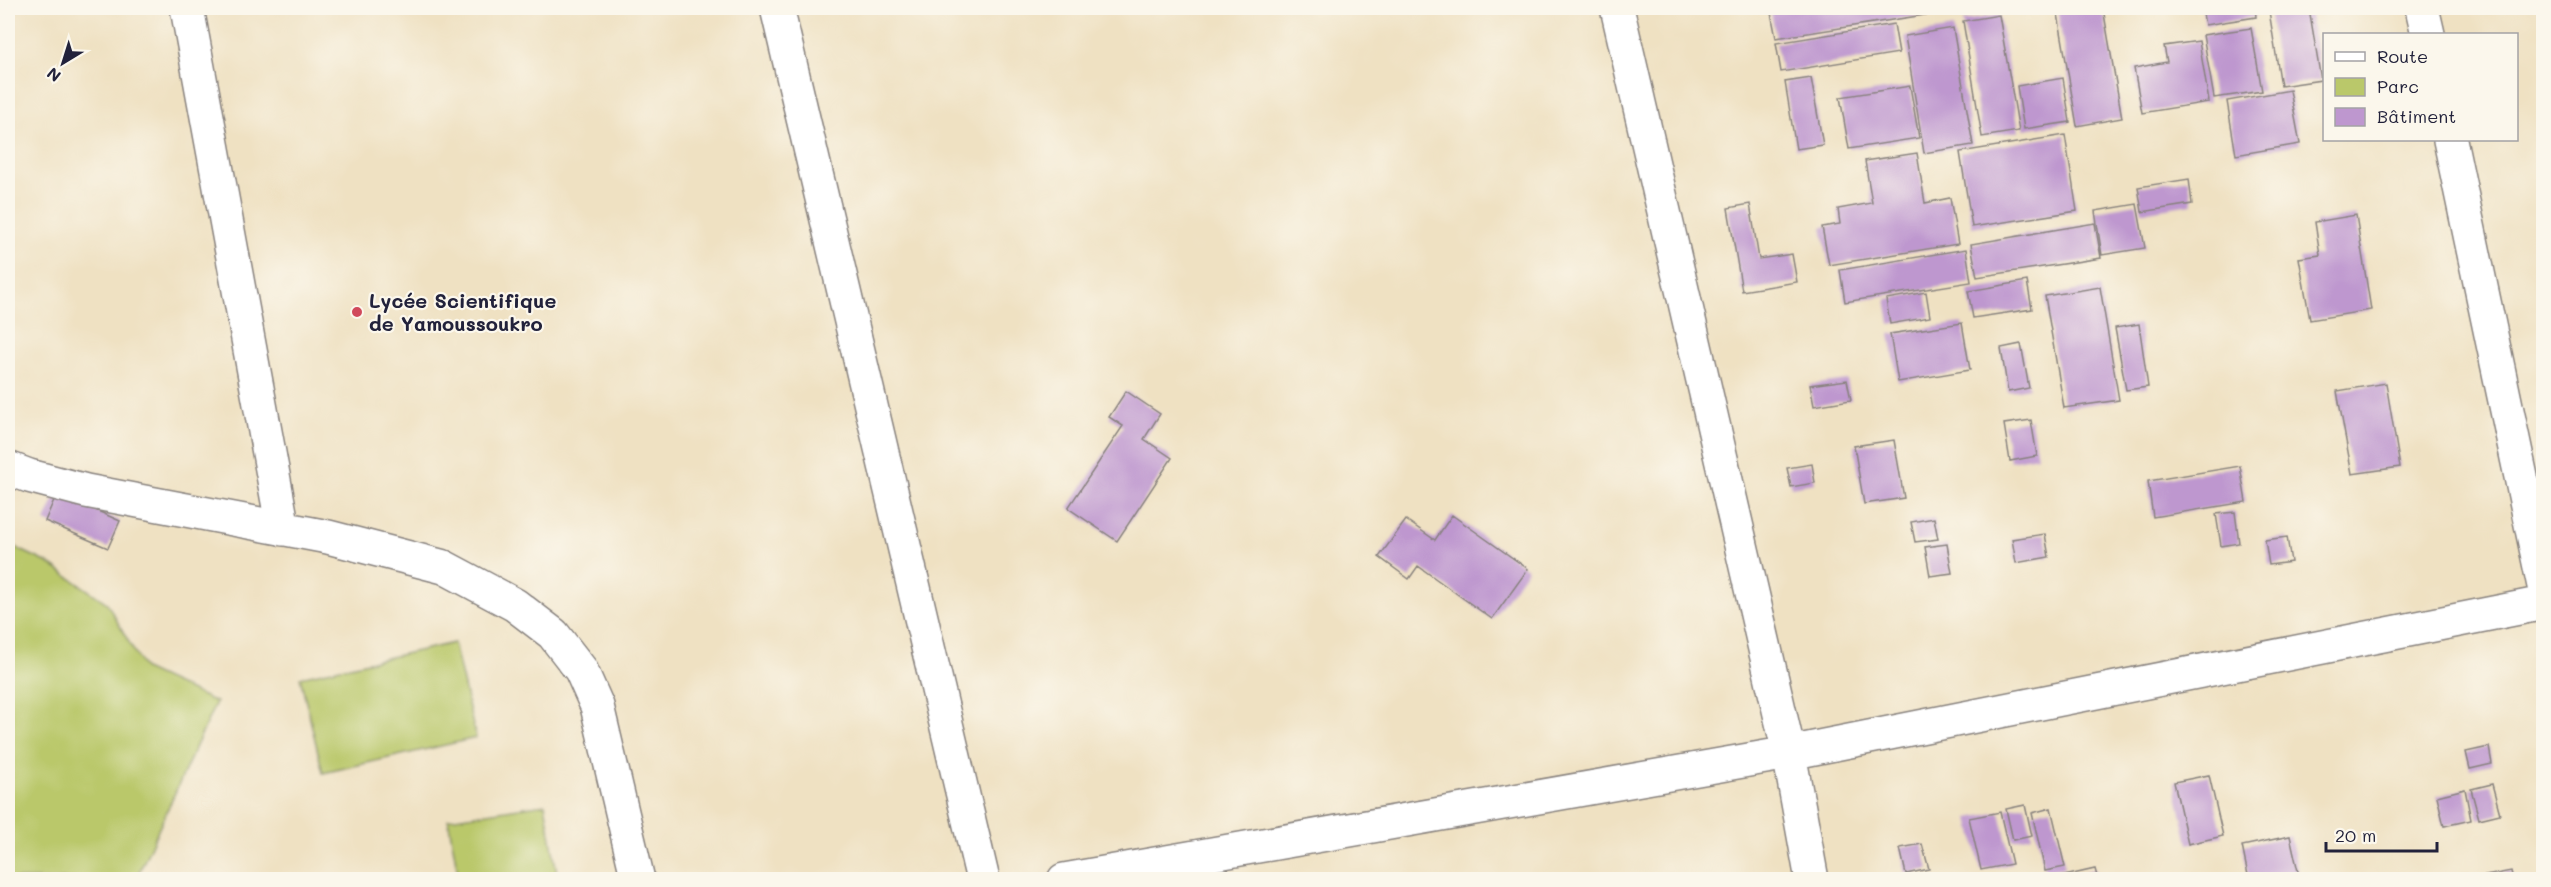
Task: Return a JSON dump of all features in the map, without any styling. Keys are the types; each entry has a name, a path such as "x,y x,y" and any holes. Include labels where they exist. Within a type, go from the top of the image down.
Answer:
{"street":[{"path":"187,8 283,529"},
{"path":"777,8 983,879"},
{"path":"1617,8 1789,753 1812,879"},
{"path":"2422,8 2428,33"},
{"path":"2450,141 2544,586"},
{"path":"8,468 86,491 328,537 444,567 514,605 554,634 581,670 597,706 638,879"},
{"path":"1064,879 1789,753 2544,603"}],"green space":[{"path":"8,544 48,563 107,603 144,669 216,702 136,879 8,879"},
{"path":"454,643 476,738 323,773 300,677"},
{"path":"545,804 558,879 459,879 448,819"}],"building":[{"path":"1770,8 1963,8 1963,9 1776,38"},
{"path":"2057,8 2103,8 2122,118 2077,126"},
{"path":"2202,8 2255,8 2256,17 2205,25"},
{"path":"2309,8 2321,80 2281,86 2269,11"},
{"path":"1999,15 2019,131 1982,137 1963,21"},
{"path":"1894,24 1899,53 1781,72 1776,43"},
{"path":"1953,28 1973,145 1924,153 1905,36"},
{"path":"2251,28 2262,91 2214,98 2203,35"},
{"path":"2199,41 2209,102 2142,113 2134,68 2167,62 2164,46"},
{"path":"1811,78 1823,145 1796,149 1785,82"},
{"path":"2063,78 2070,122 2024,129 2017,86"},
{"path":"1910,86 1919,138 1849,149 1840,97"},
{"path":"2290,90 2300,144 2236,155 2227,101"},
{"path":"2065,135 2077,211 1972,227 1960,152"},
{"path":"1917,153 1925,203 1950,198 1958,244 1829,265 1822,227 1840,224 1838,209 1872,203 1865,161"},
{"path":"2189,179 2192,204 2142,212 2138,187"},
{"path":"1750,204 1759,259 1792,254 1797,282 1742,291 1728,208"},
{"path":"2137,204 2145,248 2102,255 2095,211"},
{"path":"2356,215 2371,310 2310,320 2299,258 2320,255 2315,222"},
{"path":"2095,223 2101,258 1977,277 1971,244"},
{"path":"1966,249 1971,282 1845,302 1840,270"},
{"path":"2027,281 2032,309 1973,318 1968,291"},
{"path":"2100,287 2119,400 2064,408 2045,296"},
{"path":"1926,292 1930,317 1890,324 1886,299"},
{"path":"1962,323 1970,370 1898,382 1890,334"},
{"path":"2139,324 2148,387 2126,390 2115,328"},
{"path":"2021,344 2029,388 2008,392 2001,348"},
{"path":"1847,380 1851,400 1814,406 1810,385"},
{"path":"2386,383 2400,467 2352,474 2337,391"},
{"path":"1126,391 1160,414 1144,439 1172,458 1117,541 1068,508 1123,426 1109,417"},
{"path":"2031,420 2037,456 2010,461 2004,424"},
{"path":"1894,440 1904,498 1864,504 1854,446"},
{"path":"1812,464 1815,483 1791,487 1787,468"},
{"path":"2240,466 2246,502 2153,517 2148,481"},
{"path":"57,493 120,521 108,548 45,521"},
{"path":"2235,512 2239,543 2221,546 2216,514"},
{"path":"1452,515 1528,569 1492,619 1418,566 1409,579 1379,557 1406,520 1435,540"},
{"path":"1934,518 1938,539 1915,542 1911,522"},
{"path":"2045,534 2049,557 2016,563 2012,539"},
{"path":"2287,537 2291,562 2269,565 2265,540"},
{"path":"1947,544 1952,573 1930,576 1925,547"},
{"path":"2489,747 2492,764 2470,769 2466,752"},
{"path":"2209,775 2223,836 2188,844 2174,782"},
{"path":"2492,784 2500,814 2479,819 2471,789"},
{"path":"2465,789 2471,820 2444,826 2437,796"},
{"path":"2025,805 2032,836 2013,840 2006,809"},
{"path":"2051,808 2065,867 2045,871 2032,813"},
{"path":"2000,812 2012,864 1981,870 1969,818"},
{"path":"2290,836 2300,880 2249,880 2242,846"},
{"path":"1922,844 1929,869 1906,874 1900,848"},
{"path":"2095,869 2098,880 2051,880 2051,879"},
{"path":"2511,871 2513,880 2486,880 2485,876"}],"place":[{"name":"Lycée Scientifique de Yamoussoukro","path":"357,312"}]}
